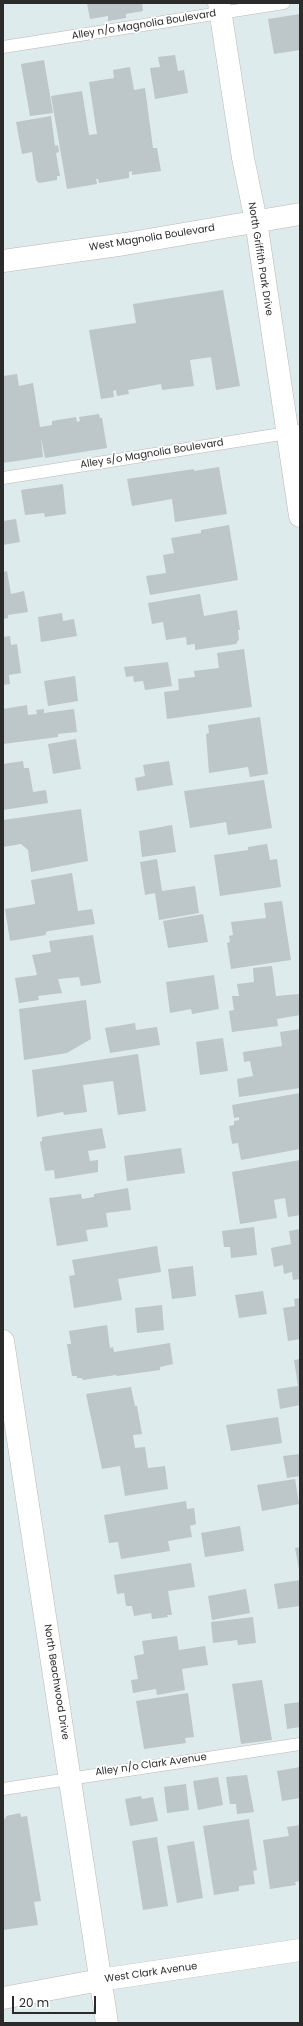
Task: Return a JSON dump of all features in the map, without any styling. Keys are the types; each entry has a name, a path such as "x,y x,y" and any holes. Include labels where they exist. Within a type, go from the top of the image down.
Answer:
{"street":[{"name":"North Griffith Park Drive","path":"220,8 243,158 256,221 293,432 300,516"},
{"name":"West Magnolia Boulevard","path":"3,261 125,244 300,214"},
{"name":"North Beachwood Drive","path":"3,1341 107,2023"},
{"name":"West Clark Avenue","path":"3,1998 100,1980 300,1950"}],"lane":[{"name":"Alley n/o Magnolia Boulevard","path":"3,47 220,8 284,3"},
{"name":"Alley s/o Magnolia Boulevard","path":"3,478 293,432"},
{"name":"Alley n/o Clark Avenue","path":"3,1789 70,1777 300,1744"}],"building":[{"path":"87,3 142,3 143,11 126,14 126,18 108,21 108,16 90,19"},
{"path":"300,14 300,50 274,54 268,19"},
{"path":"175,55 178,71 184,70 188,93 155,99 150,68 160,67 158,57"},
{"path":"44,60 53,113 30,116 21,64"},
{"path":"130,67 134,90 145,88 153,148 157,148 161,171 132,175 132,171 129,172 129,178 99,183 98,179 96,179 97,184 67,189 51,96 82,91 89,135 97,134 89,82 114,78 113,70"},
{"path":"51,116 55,146 58,145 59,152 56,153 60,176 57,176 57,180 39,183 36,180 32,152 22,154 16,122"},
{"path":"223,290 240,386 216,390 211,357 190,360 194,386 162,390 161,384 128,390 129,394 117,396 116,390 113,391 114,397 101,399 89,330 136,323 133,304"},
{"path":"17,374 19,386 33,383 40,427 52,425 52,421 76,417 77,422 80,421 79,417 99,414 100,418 102,418 107,448 45,458 41,437 43,457 3,463 3,376"},
{"path":"219,467 227,514 175,522 172,499 132,506 127,479 194,469 194,471"},
{"path":"63,484 66,514 45,517 44,513 25,515 21,490"},
{"path":"16,519 20,542 3,545 3,521"},
{"path":"229,525 238,580 150,595 146,576 166,573 163,555 174,553 171,538 201,533 201,530"},
{"path":"7,571 11,594 24,591 28,612 8,615 8,618 3,619 3,572"},
{"path":"200,594 204,616 237,610 240,630 238,630 239,639 236,644 195,650 195,644 187,645 186,637 166,640 163,622 152,624 148,603"},
{"path":"62,613 63,621 74,619 77,636 41,642 38,617"},
{"path":"10,636 11,645 17,644 21,673 9,675 10,684 3,685 3,637"},
{"path":"244,649 252,707 167,719 164,692 179,690 178,679 195,677 194,671 219,668 217,653"},
{"path":"168,662 172,686 145,690 143,681 134,682 133,676 126,677 124,667"},
{"path":"75,676 78,701 48,706 44,681"},
{"path":"27,705 28,715 37,714 36,710 44,709 44,713 74,709 77,732 58,734 58,737 3,744 3,709"},
{"path":"260,717 268,774 250,777 248,767 209,773 206,734 209,733 208,725"},
{"path":"76,739 81,769 53,774 48,744"},
{"path":"23,761 24,768 29,768 33,792 46,790 48,803 3,810 3,764"},
{"path":"169,761 173,785 137,791 135,778 145,776 143,765"},
{"path":"264,780 272,828 228,835 226,822 190,828 184,791"},
{"path":"81,809 88,861 31,872 28,850 21,844 3,847 3,820"},
{"path":"172,825 176,852 142,857 139,831"},
{"path":"267,844 270,860 277,859 281,887 220,896 214,855 248,850 248,847"},
{"path":"157,859 162,891 195,886 199,913 159,920 155,893 145,895 140,862"},
{"path":"72,873 78,911 92,909 95,924 49,931 46,932 46,935 10,941 5,909 35,904 31,880"},
{"path":"282,901 291,960 231,969 227,943 230,942 229,936 233,935 231,922 266,918 264,903"},
{"path":"203,914 208,942 168,948 163,921"},
{"path":"93,935 101,983 81,986 79,977 58,979 62,993 38,996 39,1000 19,1003 15,978 37,975 32,955 51,952 49,941"},
{"path":"272,966 276,996 299,994 300,1015 277,1019 278,1026 232,1032 229,1011 234,1010 232,996 239,996 237,984 254,982 253,968"},
{"path":"214,975 219,1009 192,1014 191,1009 170,1013 166,982"},
{"path":"86,1000 91,1039 67,1053 24,1060 19,1009"},
{"path":"135,1023 136,1030 157,1027 160,1045 110,1053 105,1028"},
{"path":"300,1029 300,1088 239,1097 237,1079 253,1076 250,1061 244,1062 243,1052 282,1046 280,1032"},
{"path":"223,1038 228,1071 200,1075 196,1042"},
{"path":"138,1054 146,1111 118,1115 113,1081 83,1085 87,1112 64,1115 63,1112 37,1117 32,1070"},
{"path":"300,1093 300,1149 241,1160 238,1143 232,1144 229,1126 234,1125 234,1121 239,1120 239,1117 234,1118 232,1105"},
{"path":"102,1128 106,1148 88,1151 90,1161 98,1160 98,1172 55,1179 54,1170 45,1171 40,1142 42,1141 42,1137"},
{"path":"181,1148 185,1173 127,1181 124,1156"},
{"path":"300,1160 300,1215 288,1217 285,1198 274,1200 277,1218 240,1224 232,1172"},
{"path":"128,1188 131,1210 106,1213 108,1227 86,1230 88,1241 57,1246 49,1198 81,1194 82,1199 94,1197 94,1194"},
{"path":"254,1227 257,1255 231,1258 230,1247 224,1247 222,1231"},
{"path":"300,1229 300,1279 293,1280 292,1272 284,1274 283,1265 274,1267 271,1248 291,1244 289,1231"},
{"path":"157,1246 161,1272 118,1279 122,1300 74,1308 69,1276 75,1275 72,1260"},
{"path":"193,1266 196,1296 172,1299 168,1269"},
{"path":"263,1291 267,1314 239,1318 235,1295"},
{"path":"300,1298 300,1339 288,1341 283,1308 295,1306 294,1299"},
{"path":"162,1305 164,1330 137,1333 135,1308"},
{"path":"107,1325 110,1348 113,1347 114,1352 170,1343 173,1364 160,1367 160,1370 117,1376 83,1380 82,1378 77,1378 77,1376 72,1376 67,1344 71,1344 69,1331"},
{"path":"300,1359 300,1405 280,1409 277,1389 298,1386 294,1360"},
{"path":"131,1387 135,1406 137,1406 142,1434 133,1435 135,1448 145,1447 148,1468 165,1466 168,1489 125,1496 120,1466 102,1469 86,1394"},
{"path":"278,1417 282,1443 231,1451 226,1425"},
{"path":"300,1454 300,1476 287,1478 283,1456"},
{"path":"295,1479 299,1504 262,1511 257,1485"},
{"path":"186,1501 187,1509 194,1508 196,1524 190,1526 192,1537 168,1541 170,1551 121,1559 118,1542 109,1543 104,1515"},
{"path":"240,1526 244,1551 205,1557 201,1533"},
{"path":"300,1547 300,1570 299,1570 295,1548"},
{"path":"191,1563 195,1587 168,1591 172,1615 167,1615 168,1617 152,1619 151,1613 134,1616 132,1606 126,1606 124,1593 117,1594 114,1575"},
{"path":"300,1580 300,1606 278,1609 274,1584"},
{"path":"246,1589 250,1613 212,1620 208,1596"},
{"path":"253,1617 256,1643 238,1645 237,1640 213,1643 211,1622"},
{"path":"177,1636 179,1650 205,1646 208,1665 182,1669 185,1690 157,1695 156,1689 133,1693 131,1680 138,1679 134,1656 144,1654 142,1641"},
{"path":"262,1680 272,1740 241,1744 232,1684"},
{"path":"188,1693 194,1737 185,1738 186,1743 144,1749 136,1701"},
{"path":"300,1702 300,1727 287,1729 284,1704"},
{"path":"300,1767 300,1798 282,1801 277,1771"},
{"path":"247,1775 254,1812 237,1814 236,1804 230,1804 226,1777"},
{"path":"218,1777 223,1805 198,1810 193,1781"},
{"path":"186,1784 189,1810 167,1813 164,1787"},
{"path":"141,1796 142,1799 153,1797 158,1821 130,1826 125,1799"},
{"path":"20,1813 21,1817 27,1816 41,1901 34,1902 38,1925 3,1930 3,1819 6,1818 6,1816"},
{"path":"249,1819 257,1870 253,1871 255,1884 239,1886 239,1891 214,1895 203,1826"},
{"path":"300,1825 300,1881 295,1882 296,1885 270,1889 263,1840 289,1836 287,1827"},
{"path":"157,1837 168,1906 143,1910 132,1841"},
{"path":"194,1841 203,1898 177,1903 167,1846"}]}
